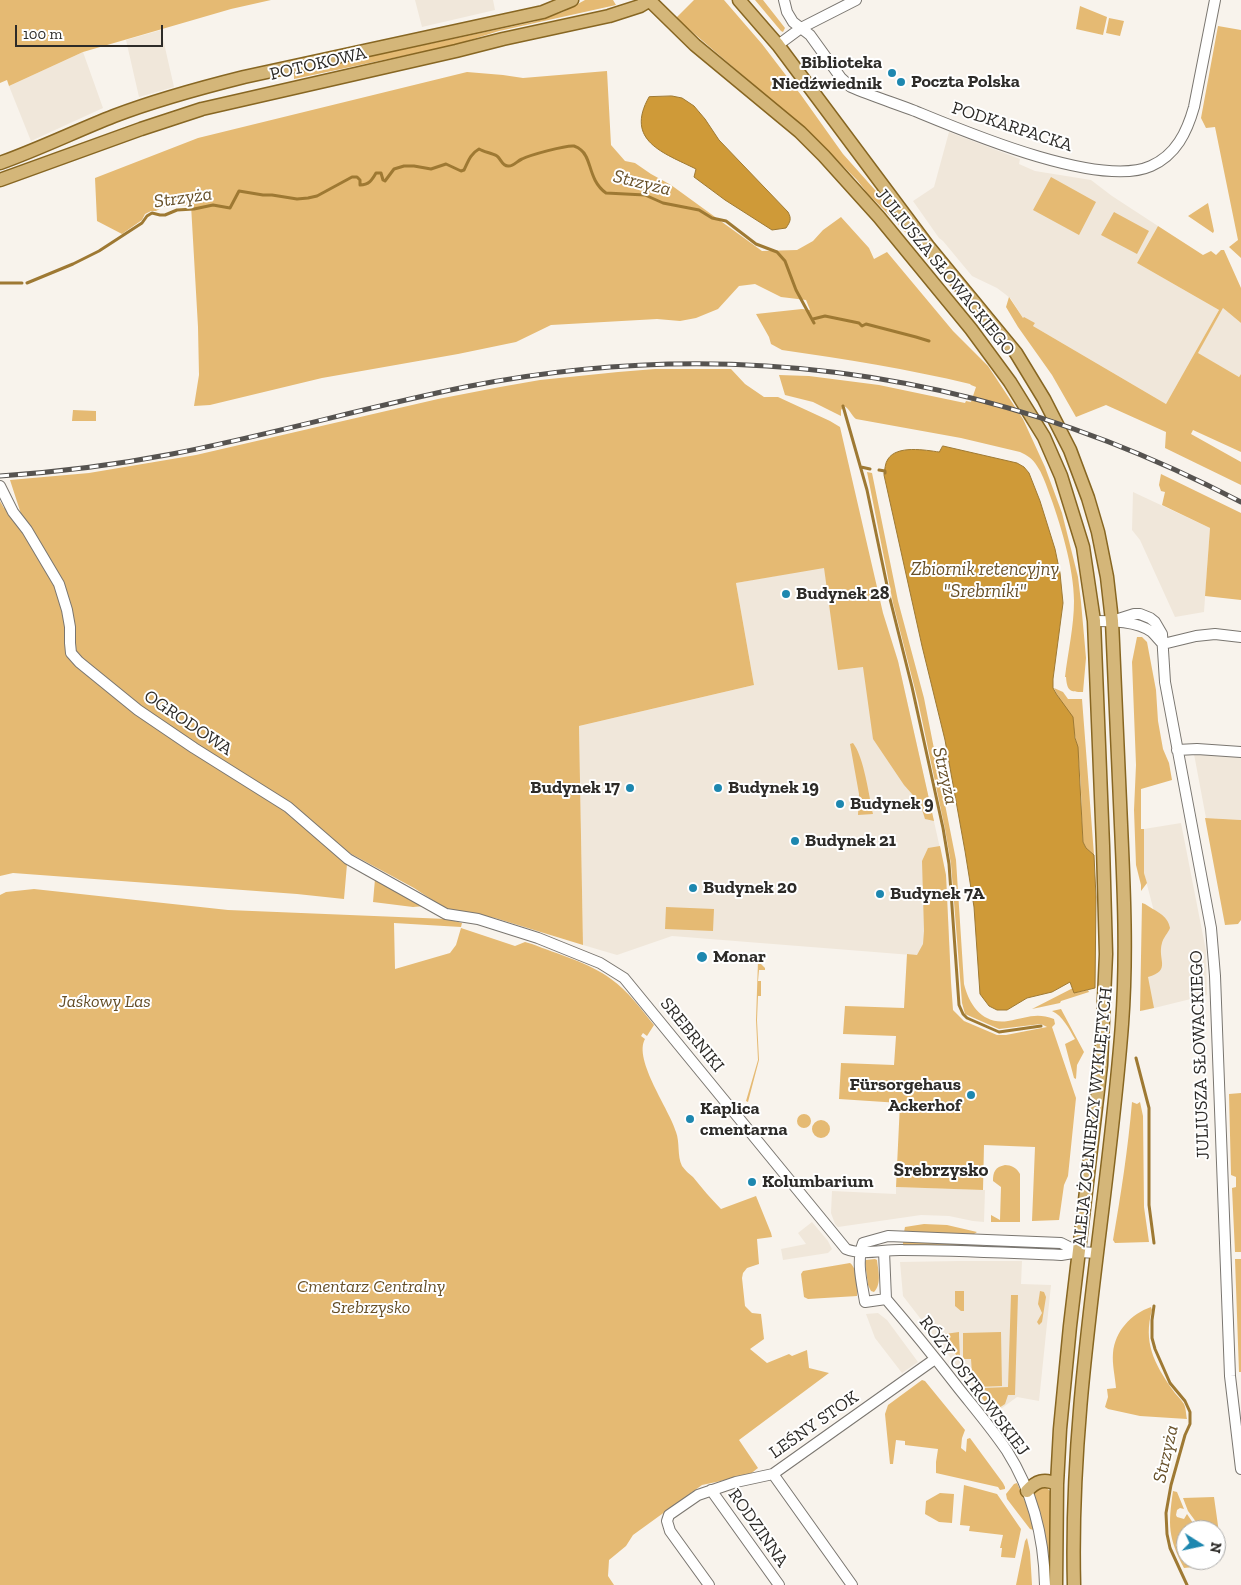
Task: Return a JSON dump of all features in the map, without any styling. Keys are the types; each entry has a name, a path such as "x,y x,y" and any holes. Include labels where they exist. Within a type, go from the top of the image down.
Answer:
{"main road":[{"name":"POTOKOWA","path":"0,163 136,108 221,83 543,12 572,0"},
{"name":"POTOKOWA","path":"0,180 174,117 202,109 609,16 640,6 649,0"},
{"name":"JULIUSZA SŁOWACKIEGO","path":"649,0 695,45 800,132 824,156 879,217 939,289 1010,382 1044,437 1062,476 1083,547 1094,621"},
{"name":"JULIUSZA SŁOWACKIEGO","path":"739,0 778,45 928,246 1016,353 1044,399 1070,450 1088,498 1098,532 1107,577 1112,621"},
{"path":"286,68 290,88"},
{"name":"ALEJA ŻOŁNIERZY WYKLĘTYCH","path":"1056,1585 1057,1484 1060,1429 1070,1326 1101,1065 1106,954 1104,846 1094,621"},
{"name":"ALEJA ŻOŁNIERZY WYKLĘTYCH","path":"1074,1585 1074,1520 1079,1412 1117,1086 1124,988 1124,903 1112,621"},
{"path":"1027,1491 1039,1481 1051,1481 1057,1484"}],"street":[{"name":"PODKARPACKA","path":"784,0 797,31 810,35 841,78 851,87 1002,145 1040,157 1090,168 1121,172 1137,170 1161,160 1173,152 1184,136 1194,107 1215,0"},
{"path":"778,45 797,31 856,0"},
{"name":"OGRODOWA","path":"0,486 13,512 27,530 59,584 67,610 71,653 79,662 138,710 212,760 288,807 348,859 446,914"},
{"path":"1094,621 1112,621 1144,628 1152,632 1163,644 1196,636 1214,634 1241,637"},
{"name":"JULIUSZA SŁOWACKIEGO","path":"1163,644 1164,676 1209,919 1214,957 1230,1376 1241,1469"},
{"path":"1177,750 1197,749 1241,752"},
{"name":"SREBRNIKI","path":"446,914 478,919 538,938 600,964 624,978 846,1249 860,1252"},
{"path":"884,1251 886,1298 865,1302 860,1262 860,1252 863,1243 888,1236 1061,1243 1079,1252"},
{"path":"986,1240 986,1252"},
{"path":"860,1252 900,1250 1061,1255 1079,1252 1097,1254"},
{"name":"RÓŻY OSTROWSKIEJ","path":"886,1298 1002,1445 1014,1464 1033,1505 1041,1536 1045,1585"},
{"name":"LEŚNY STOK","path":"709,1585 670,1531 667,1521 669,1515 698,1495 736,1482 773,1474 935,1359"},
{"path":"773,1474 852,1585"},
{"name":"RODZINNA","path":"711,1490 779,1585"}],"shaded area":[{"path":"415,0 493,0 495,10 422,27"},
{"path":"161,30 174,87 139,97 126,40"},
{"path":"83,52 103,108 31,141 9,86"},
{"path":"949,132 1020,159 1019,164 1035,171 1091,180 1158,226 1137,263 1219,310 1166,404 1033,326 1035,323 1023,318 1011,299 1005,294 972,276 939,238 913,201 934,187"},
{"path":"1223,308 1241,323 1241,374 1239,377 1197,353"},
{"path":"1133,492 1210,528 1204,612 1175,617 1140,540 1132,530"},
{"path":"824,567 827,587 863,666 898,661 946,875 950,958 672,936 617,955 583,945 579,726 754,685 736,583"},
{"path":"1194,754 1241,757 1241,820 1206,818"},
{"path":"1181,823 1206,951 1207,995 1142,1011 1143,984 1158,927 1144,873 1144,829"},
{"path":"896,1187 985,1190 984,1222 949,1216 921,1215 838,1227 835,1224 831,1213 832,1191 896,1194"},
{"path":"812,1222 828,1241 832,1249 828,1253 783,1260 781,1249 806,1244 798,1233"},
{"path":"1022,1261 1021,1284 1051,1285 1039,1401 1017,1397 994,1414 903,1296 900,1262"},
{"path":"878,1313 887,1320 918,1362 902,1373 875,1338 866,1314"}],"green space":[{"path":"0,0 271,0 231,9 83,52 9,86 7,80 0,83"},
{"path":"585,0 613,0 616,5 499,31 454,45 294,79 294,73 296,72 533,22 563,12"},
{"path":"694,0 724,0 762,44 843,154 971,307 969,309 899,225 833,156 783,110 676,18"},
{"path":"755,0 763,0 785,28 783,32 781,31"},
{"path":"1080,6 1107,17 1103,35 1076,29"},
{"path":"1109,18 1124,21 1120,36 1106,33"},
{"path":"1218,26 1241,30 1241,258 1229,247 1238,240 1215,127 1206,128 1201,118"},
{"path":"607,71 611,145 625,161 635,163 671,185 762,251 797,250 813,241 823,230 841,217 869,248 874,259 887,252 953,331 988,366 1023,419 1045,467 1062,513 1078,577 1081,602 1086,658 1083,692 1070,690 1065,677 1074,610 1072,574 1057,516 1043,478 1035,464 1030,457 1020,452 961,438 856,419 844,406 841,410 841,416 813,402 785,395 779,375 809,376 879,385 965,403 966,401 971,402 976,387 970,384 900,369 782,350 771,344 756,314 802,309 810,310 806,300 781,297 755,284 739,286 718,309 696,318 680,321 657,319 551,325 516,342 322,378 210,405 194,406 199,375 191,205 163,207 156,211 151,211 122,234 97,221 95,178 198,138 467,72 523,78"},
{"path":"1051,177 1096,202 1079,235 1033,210"},
{"path":"1208,203 1214,231 1213,233 1188,216"},
{"path":"1114,212 1149,231 1137,254 1101,235"},
{"path":"1158,226 1203,255 1211,251 1216,255 1221,250 1224,250 1241,288 1241,323 1223,308 1198,353 1239,377 1241,374 1241,452 1193,430 1191,434 1241,462 1241,485 1165,448 1166,432 1106,405 1076,417 1052,375 1006,307 1009,297 1023,318 1035,323 1033,326 1166,404 1219,310 1137,263"},
{"path":"655,369 731,369 745,384 764,397 778,397 840,427 883,613 898,661 934,821 925,819 920,803 904,785 873,739 863,667 838,670 824,568 736,583 754,685 579,726 583,945 495,918 449,911 414,888 344,850 257,784 135,703 76,652 70,610 22,517 10,480 89,473 196,455 438,399 540,380"},
{"path":"73,410 96,411 96,421 72,421"},
{"path":"867,472 872,473 898,601 924,698 956,860 966,992 978,1012 991,1020 1008,1021 1036,1016 1054,1019 1055,1024 1052,1027 1076,1098 1068,1176 1064,1185 1059,1220 1032,1221 1035,1147 984,1145 983,1190 896,1187 900,1103 839,1099 841,1063 894,1065 896,1036 843,1034 845,1006 904,1008 907,954 917,955 923,944 922,861 928,848 940,846 946,875 953,1010 964,1021 997,1035 1047,1027 1041,1024 999,1029 965,1014 962,1003 951,864 945,829 918,701 893,603"},
{"path":"1161,474 1241,513 1241,600 1205,596 1210,528 1162,505 1165,492 1161,491 1159,485"},
{"path":"0,501 53,577 65,611 67,654 277,805 347,864 344,899 13,873 0,876"},
{"path":"1137,637 1142,637 1147,642 1156,690 1158,721 1163,749 1169,763 1172,780 1141,789 1141,829 1144,829 1144,873 1147,883 1141,891 1136,865 1134,810 1136,765 1132,662"},
{"path":"1054,688 1063,692 1068,699 1082,699 1094,855 1086,848 1083,842 1080,772 1074,730"},
{"path":"853,743 863,767 873,814 858,815 859,794 850,744"},
{"path":"1205,818 1241,820 1241,920 1238,924 1225,925"},
{"path":"375,879 425,906 413,907 373,902"},
{"name":"Cmentarz Centralny Srebrzysko","path":"34,889 228,910 447,919 462,923 461,927 394,923 395,969 450,953 456,945 461,928 515,946 525,942 532,944 603,973 629,995 654,1025 647,1036 643,1033 641,1036 645,1039 643,1048 644,1059 648,1072 676,1132 682,1166 721,1209 756,1196 771,1233 772,1237 757,1239 759,1264 747,1268 742,1278 745,1306 752,1313 761,1314 764,1339 750,1349 767,1363 789,1354 792,1356 807,1350 809,1368 829,1373 739,1440 758,1468 749,1475 702,1485 633,1535 626,1546 609,1560 608,1576 614,1585 0,1585 0,895 6,892"},
{"path":"1142,903 1164,917 1170,928 1162,943 1162,968 1148,977 1154,1008 1140,1011"},
{"path":"666,907 714,909 713,931 665,929"},
{"path":"758,961 765,968 765,970 759,970 758,981 761,981 761,996 758,996 757,1020 759,1060 748,1102 746,1101 758,1060 756,1020"},
{"path":"1073,988 1074,993 1088,990 1089,992 1061,1001 1060,1003 1032,1009"},
{"path":"1061,1009 1084,1052 1077,1065 1076,1079 1074,1078 1065,1044 1075,1039 1063,1019 1052,1011"},
{"path":"1241,1093 1241,1252 1235,1252 1232,1188 1236,1187 1236,1177 1231,1175 1229,1094"},
{"path":"1132,1102 1137,1104 1140,1102 1143,1116 1144,1207 1149,1242 1115,1243 1113,1240"},
{"path":"801,1114 807,1114 811,1121 807,1128 801,1128 797,1124 797,1118"},
{"path":"821,1120 827,1123 830,1129 827,1135 821,1138 815,1135 812,1129 815,1123"},
{"path":"1005,1165 1014,1167 1020,1174 1020,1222 991,1222 991,1215 1000,1220 1001,1187 993,1181 993,1175 995,1170"},
{"path":"924,1224 947,1225 977,1232 974,1234 904,1232 905,1227"},
{"path":"903,1241 982,1245 981,1248 903,1245"},
{"path":"1235,1259 1241,1259 1241,1372 1239,1372"},
{"path":"866,1260 877,1260 879,1277 878,1285 874,1292 871,1291 868,1285 865,1262"},
{"path":"850,1263 857,1278 857,1296 808,1299 804,1297 801,1274 803,1271"},
{"path":"955,1291 964,1291 964,1311 955,1306"},
{"path":"1040,1291 1044,1292 1046,1297 1042,1322 1039,1325 1037,1322 1042,1313 1038,1304"},
{"path":"1011,1295 1018,1295 1015,1395 1008,1395 1005,1404 993,1412 982,1398 983,1388 1008,1387"},
{"path":"1151,1307 1149,1332 1152,1352 1160,1370 1184,1404 1187,1419 1140,1416 1105,1407 1108,1397 1107,1389 1116,1388 1113,1357 1117,1338 1125,1324 1137,1314"},
{"path":"959,1332 960,1359 942,1339 942,1336 945,1334"},
{"path":"1001,1332 1002,1386 977,1387 976,1374 972,1374 971,1359 963,1359 963,1333"},
{"path":"922,1380 925,1381 965,1430 961,1448 966,1452 967,1439 970,1438 1003,1483 1005,1489 1000,1490 998,1487 936,1473 938,1449 905,1445 905,1441 896,1440 893,1464 890,1464 885,1414 888,1405"},
{"path":"1017,1483 1026,1503 1034,1530 1030,1529 1007,1499 1006,1494"},
{"path":"964,1485 997,1494 1021,1529 1015,1558 1001,1557 1002,1548 1000,1548 1003,1535 969,1531 970,1526 960,1525"},
{"path":"1045,1486 1051,1495 1049,1559 1045,1533 1035,1496 1037,1488"},
{"path":"1173,1491 1177,1492 1184,1509 1180,1508 1177,1510 1177,1517 1184,1519 1187,1514 1191,1520 1176,1520 1176,1550 1172,1539 1170,1513"},
{"path":"940,1493 954,1494 952,1523 939,1522 925,1514 926,1501"},
{"path":"1214,1497 1217,1520 1195,1520 1188,1511 1183,1498"},
{"path":"1027,1538 1030,1552 1032,1585 1016,1585 1025,1541"}],"water":[{"path":"672,96 682,98 694,106 719,140 788,212 790,220 786,228 772,230 725,200 694,177 696,169 660,151 651,144 644,135 641,125 643,112 649,97"},
{"name":"Zbiornik retencyjny \"Srebrniki\"","path":"943,446 1017,463 1029,473 1040,501 1055,549 1063,603 1053,688 1073,717 1078,747 1083,842 1086,848 1094,855 1096,897 1095,988 1074,993 1070,982 1052,992 1027,998 1007,1010 997,1010 989,1006 980,994 974,907 945,740 884,475 887,461 898,452 912,449 939,452"}],"waterway":[{"name":"Strzyża","path":"27,283 99,251 142,223 152,213 165,215 177,210 213,205 230,208 239,191 297,199 308,198 317,196 352,177 357,177 360,180 360,185 363,185 370,182 376,173 381,173 385,181 394,169 404,166 431,169 446,164 461,171 464,170 471,156 479,149 497,156 504,165 510,166 532,155 574,146 587,158 596,182 606,193 645,195 663,203 699,210 712,218 726,221 756,244 777,252 785,261 796,290 814,323"},
{"name":"Strzyża","path":"0,283 22,283"},
{"path":"813,319 825,316 859,323 862,326 866,324 929,341"},
{"name":"Strzyża","path":"843,406 867,490 889,595 912,687 943,828 949,864 959,1005 967,1018 999,1032 1041,1026"},
{"name":"Strzyża","path":"861,467 870,469"},
{"name":"Strzyża","path":"879,470 885,471 885,473"},
{"name":"Strzyża","path":"1136,1058 1149,1108 1149,1205 1154,1243"},
{"name":"Strzyża","path":"1154,1306 1152,1338 1155,1349 1170,1383 1185,1401 1190,1412 1190,1424 1185,1435 1171,1485 1166,1513 1170,1548 1187,1585"}],"railway":[{"path":"0,476 129,462 245,438 465,387 566,371 667,364 765,366 863,376 960,395 1055,422 1148,458 1241,502"}],"place":[{"name":"Biblioteka Niedźwiednik","path":"892,73"},
{"name":"Poczta Polska","path":"901,82"},
{"name":"Budynek 28","path":"786,594"},
{"name":"Budynek 17","path":"630,788"},
{"name":"Budynek 19","path":"718,788"},
{"name":"Budynek 9","path":"840,804"},
{"name":"Budynek 21","path":"795,841"},
{"name":"Budynek 20","path":"693,888"},
{"name":"Budynek 7A","path":"880,894"},
{"name":"Monar","path":"702,957"},
{"name":"Fürsorgehaus Ackerhof","path":"971,1095"},
{"name":"Kaplica cmentarna","path":"690,1119"},
{"name":"Kolumbarium","path":"752,1182"}],"district":[{"name":"Srebrzysko","path":"941,1171"}],"park label":[{"name":"Jaśkowy Las","path":"105,1002"}]}
